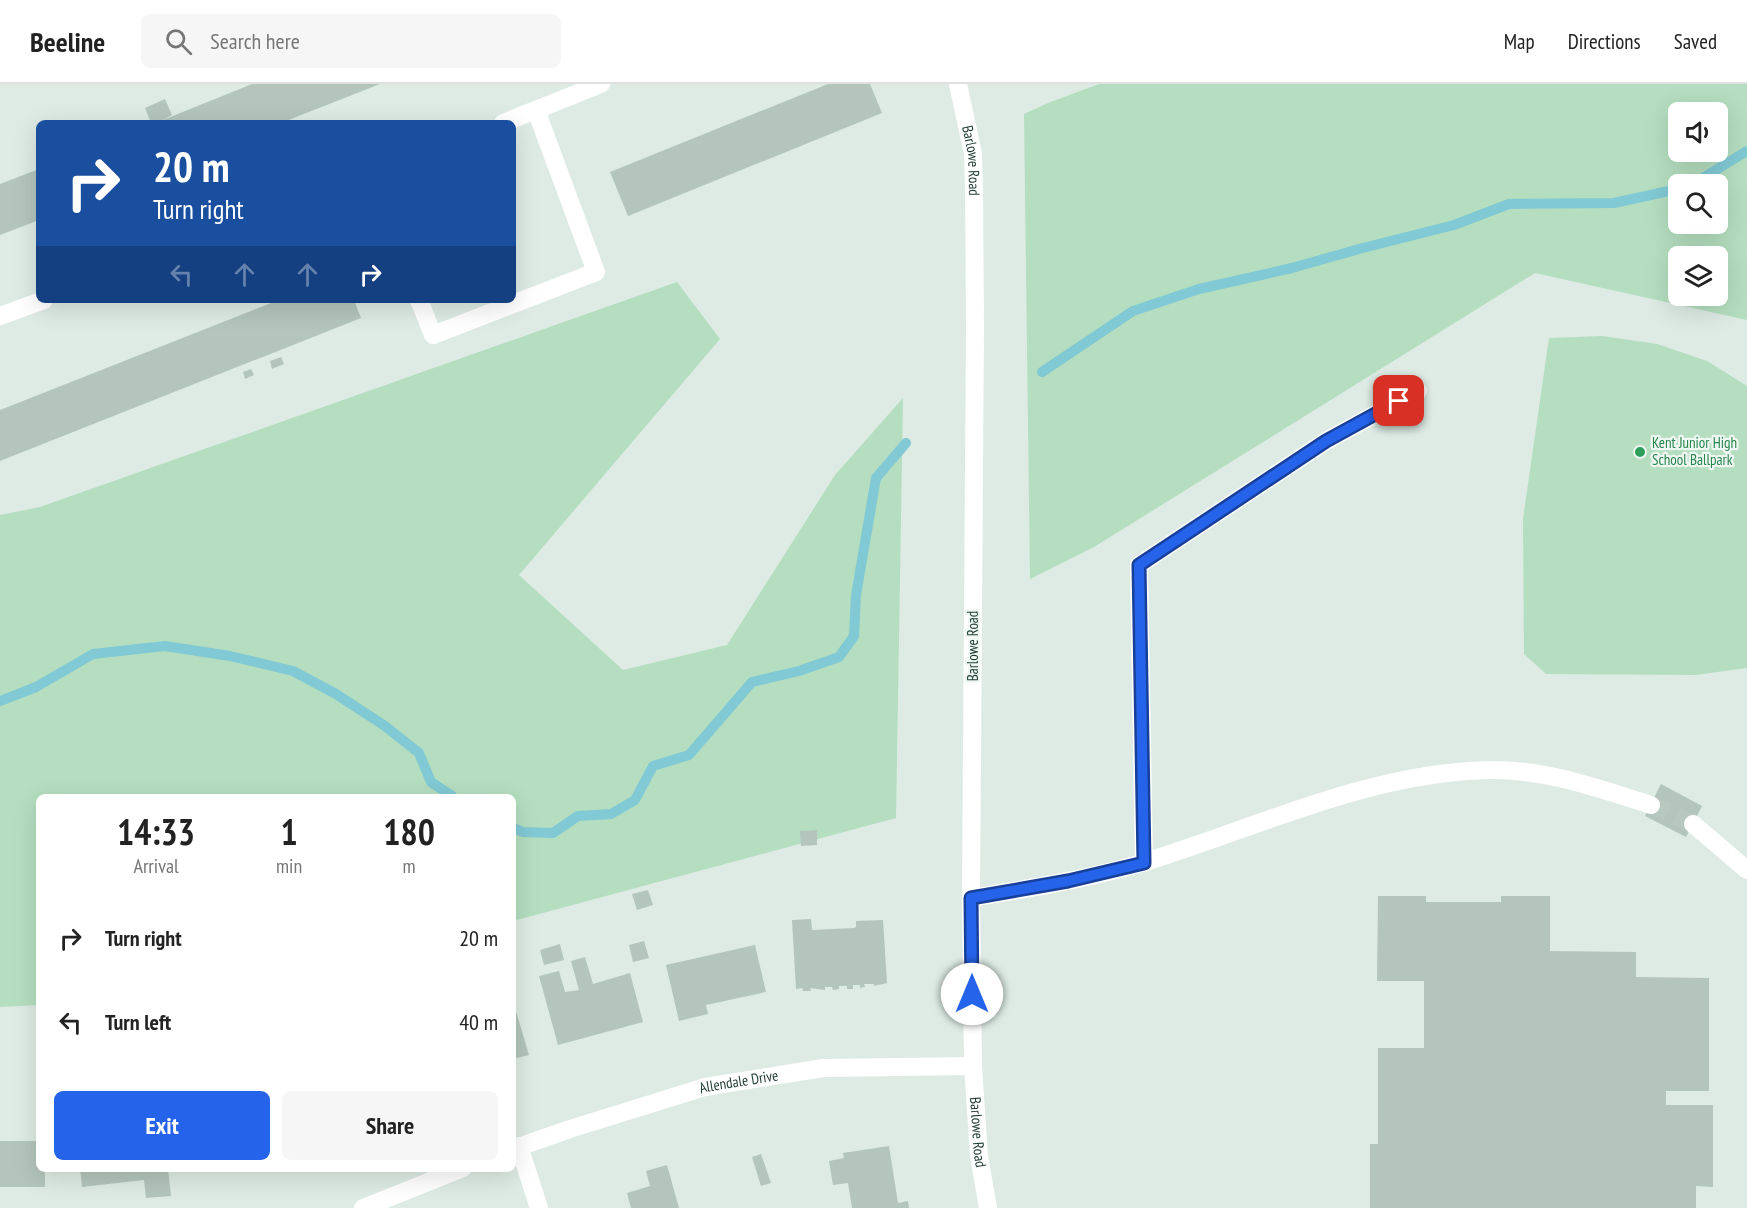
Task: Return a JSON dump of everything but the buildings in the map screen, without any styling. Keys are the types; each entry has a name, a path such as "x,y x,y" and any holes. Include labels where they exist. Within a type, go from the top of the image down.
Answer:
{"street":[{"path":"511,120 601,84"},
{"name":"Barlowe Road","path":"958,84 971,143 974,190 971,898 973,1066 979,1156 988,1208"},
{"path":"516,296 596,272 536,110"},
{"path":"0,316 36,303"},
{"path":"419,303 433,335 501,303"},
{"path":"1144,863 1139,565 1326,441 1418,391"},
{"path":"971,898 1068,881 1144,863 1343,794 1448,772 1493,770 1537,774 1603,789 1651,805"},
{"path":"1693,824 1747,870"},
{"name":"Allendale Drive","path":"516,1148 705,1087 823,1068 973,1066"},
{"path":"516,1148 539,1208"},
{"path":"363,1208 454,1172"}],"green space":[{"path":"1099,84 1747,84 1747,320 1684,306 1728,306 1728,246 1668,246 1668,302 1535,273 1094,547 1030,579 1024,114"},
{"path":"677,282 720,339 519,575 623,670 727,645 835,475 903,398 896,818 516,920 516,794 36,794 36,1005 0,1007 0,515 40,507"},
{"name":"Kent Junior High School Ballpark","path":"1602,336 1657,344 1707,361 1747,386 1747,668 1695,675 1546,674 1524,654 1523,519 1549,338"}],"waterway":[{"path":"1709,174 1747,151"},
{"path":"1042,372 1133,311 1199,289 1292,268 1454,225 1509,204 1614,203 1668,191"},
{"path":"516,829 523,832 553,833 578,816 611,814 635,800 653,766 689,755 752,682 799,671 839,657 854,636 856,595 876,478 906,443"},
{"path":"0,701 36,687 93,654 165,646 230,656 293,671 336,694 385,726 419,753 431,782 449,794"}],"tunnel":[{"path":"1651,805 1693,824"}],"place":[{"name":"Kent Junior High School Ballpark","path":"1640,452"}],"route":[{"path":"972,994 971,898 1068,881 1144,863 1139,565 1326,441 1399,401"}]}
